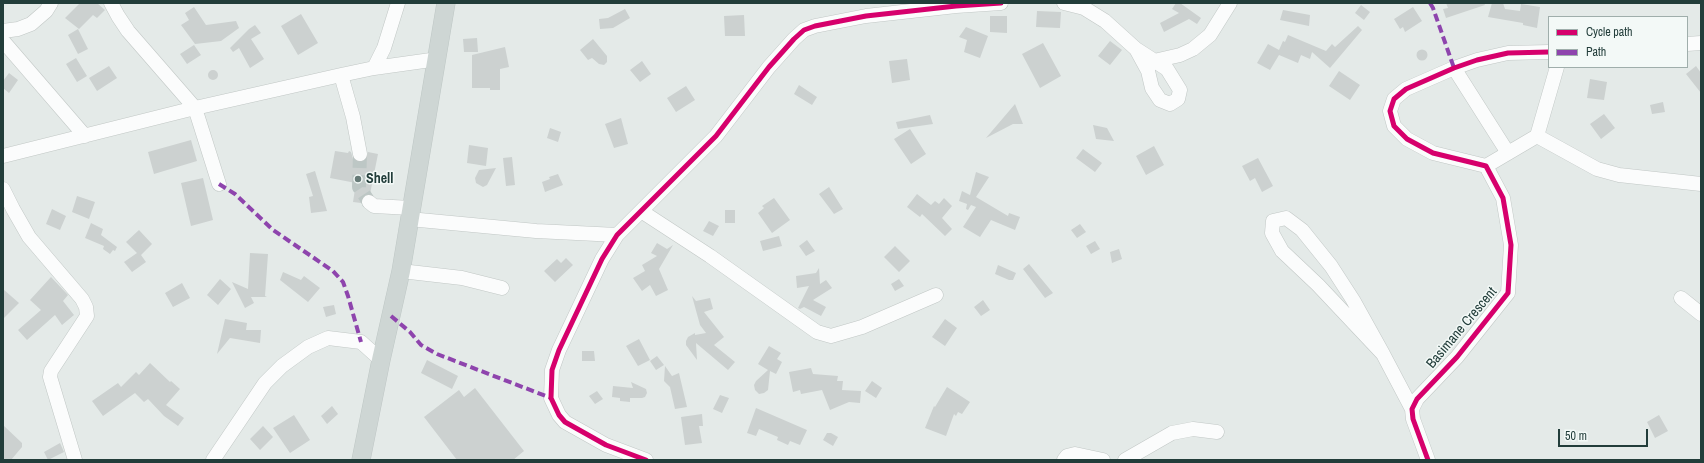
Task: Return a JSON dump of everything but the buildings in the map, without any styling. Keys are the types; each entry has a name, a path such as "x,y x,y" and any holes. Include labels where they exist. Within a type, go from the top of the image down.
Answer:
{"main road":[{"path":"360,460 401,271 438,59 446,3"}],"street":[{"path":"3,31 18,29 31,24 46,11 51,3"},
{"path":"111,3 128,31 195,108 219,184"},
{"path":"374,68 384,48 398,3"},
{"path":"646,460 606,445 565,422 559,415 551,398 552,370 559,350 602,259 618,235 716,136 770,67 794,39 804,30 815,26 866,16 956,6 1001,3"},
{"path":"1064,3 1084,8 1105,21 1136,49 1167,69 1180,90 1178,99 1170,104 1160,100 1152,88 1148,70 1136,49"},
{"path":"1154,61 1180,55 1193,49 1210,35 1230,3"},
{"path":"3,41 85,136"},
{"path":"1688,44 1701,43"},
{"path":"1548,52 1508,53 1477,60 1454,68 1406,89 1394,99 1390,111 1394,126 1406,139 1433,153 1486,166 1537,136 1557,68"},
{"path":"3,156 195,108 341,75 374,68 438,59"},
{"path":"1454,68 1508,152"},
{"path":"341,75 353,116 360,154"},
{"path":"1537,136 1597,169 1619,175 1701,184"},
{"name":"Basimane Crescent","path":"1412,409 1416,399 1457,357 1508,293 1511,245 1509,232 1503,198 1486,166"},
{"path":"3,189 29,237 82,299 86,307 87,316 51,371 50,377 76,460"},
{"path":"369,202 374,206 410,213 536,231 618,235"},
{"path":"641,211 710,256 817,332 831,336 862,327 936,295"},
{"path":"1382,354 1318,285 1282,251 1272,233 1273,221 1286,218 1302,230 1331,266 1353,300 1412,409 1413,419 1428,460"},
{"path":"401,271 462,278 502,288"},
{"path":"1681,298 1701,314"},
{"path":"213,460 265,383 282,366 308,347 328,338 361,342 381,360"},
{"path":"1125,460 1172,433 1193,429 1217,432"},
{"path":"1064,460 1067,456 1075,454 1103,460"}],"tunnel":[{"path":"360,154 359,187 369,202"}],"marked path":[{"path":"1430,3 1454,68"},
{"path":"219,184 235,194 273,230 333,271 343,282 361,342"},
{"path":"391,316 410,332 421,345 437,354 551,398"}],"cycle path":[{"path":"646,460 606,445 565,422 559,415 551,398 552,370 559,350 602,259 617,235 716,136 769,67 804,30 815,26 866,16 956,6 1001,3"},
{"path":"1428,460 1413,419 1412,409 1417,399 1457,357 1508,293 1511,245 1503,198 1486,166 1433,153 1407,139 1394,126 1390,111 1394,99 1406,89 1454,68 1477,60 1508,53 1548,52"}],"place":[{"name":"Shell","path":"358,179"}]}
